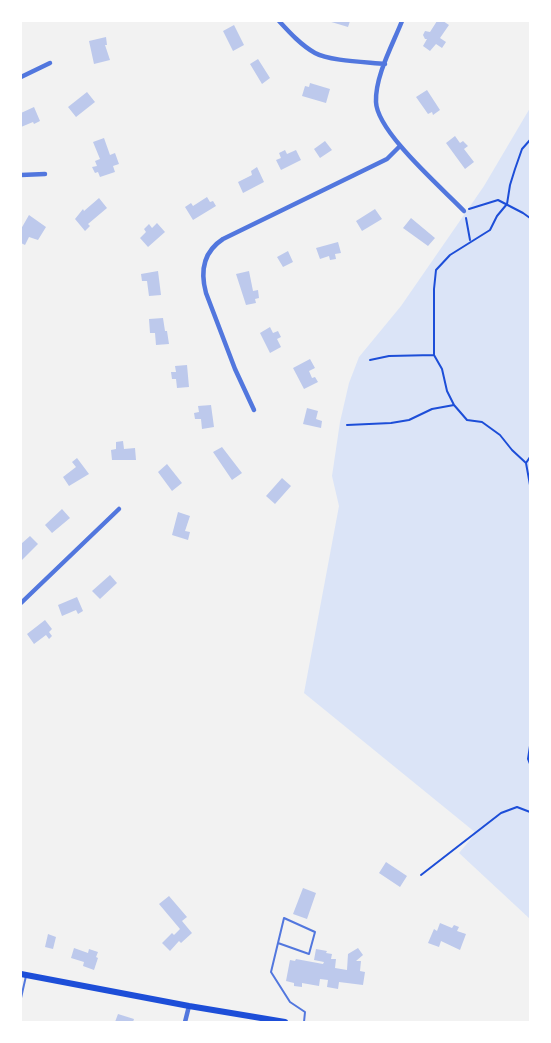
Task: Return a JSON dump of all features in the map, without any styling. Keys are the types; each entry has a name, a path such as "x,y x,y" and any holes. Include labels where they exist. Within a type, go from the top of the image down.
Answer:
{"main road":[{"path":"24,974 189,1006 285,1022"}],"street":[{"path":"279,21 298,41 316,54 329,58 385,64"},
{"path":"402,21 378,86 377,109 384,126 400,146 464,210"},
{"path":"21,77 50,63"},
{"path":"254,410 235,369 206,293 203,270 208,255 212,248 223,239 387,158 400,146"},
{"path":"21,175 45,174"},
{"path":"21,603 119,509"},
{"path":"185,1022 189,1006"}],"lane":[{"path":"278,943 309,954 315,932 284,918 270,972 290,1002 305,1012 304,1022"},
{"path":"21,998 24,974"}],"path":[{"path":"530,140 522,149 515,168 507,204 497,216 490,230 450,255 436,270 434,289 434,355 442,369 447,392 454,406 467,420 482,422 500,435 526,463 530,485"},
{"path":"470,241 464,210 498,200 530,218"},
{"path":"370,360 389,356 434,355"},
{"path":"347,425 391,423 409,420 432,409 454,406"},
{"path":"526,463 530,457"},
{"path":"530,746 528,759 530,764"},
{"path":"421,875 501,813 517,807 530,812"}],"shaded area":[{"path":"530,108 530,919 459,853 476,833 304,693 339,506 332,476 340,422 349,383 359,357 401,306 484,186"}],"building":[{"path":"328,21 350,21 348,27"},
{"path":"437,21 443,21 449,25 440,38 446,42 442,48 436,44 430,51 423,46 427,39 423,35 425,31 430,32"},
{"path":"234,25 244,45 233,51 223,31"},
{"path":"106,37 107,45 105,45 110,60 94,64 89,41"},
{"path":"258,59 270,78 262,84 250,64"},
{"path":"310,83 330,89 326,103 302,96 305,86 309,87"},
{"path":"427,90 440,110 433,115 432,112 428,114 416,97"},
{"path":"87,92 95,102 76,117 68,107"},
{"path":"34,107 40,121 21,127 21,113"},
{"path":"455,136 460,143 463,141 468,146 464,149 474,162 465,169 446,143"},
{"path":"104,138 110,155 115,153 119,164 113,166 115,172 100,177 98,172 95,173 92,167 97,166 95,161 100,159 93,142"},
{"path":"325,141 332,150 320,158 314,149"},
{"path":"285,150 287,154 296,150 301,160 281,170 276,160 281,158 279,153"},
{"path":"257,167 264,182 243,193 238,182 252,175 251,171"},
{"path":"207,197 216,206 193,220 185,207 191,203 193,206"},
{"path":"99,198 107,208 88,224 90,226 85,231 75,219 83,209 84,211"},
{"path":"375,209 382,219 362,231 356,221"},
{"path":"29,215 46,227 38,240 29,237 25,245 21,243 21,229"},
{"path":"411,218 435,238 428,246 403,228"},
{"path":"157,223 165,232 148,247 140,238 146,232 144,229 149,224 152,228"},
{"path":"338,242 341,253 335,254 336,259 330,260 329,256 320,259 316,248"},
{"path":"288,251 293,262 283,267 277,257"},
{"path":"158,271 161,295 149,296 147,281 142,281 141,274"},
{"path":"249,271 253,291 258,290 259,298 255,299 256,303 246,305 236,274"},
{"path":"163,318 169,344 156,345 155,333 150,333 149,319"},
{"path":"270,327 273,333 278,331 281,337 277,339 281,347 270,353 260,333"},
{"path":"310,359 315,368 309,371 312,378 315,377 318,382 304,389 293,368"},
{"path":"187,365 189,387 177,388 176,379 172,379 171,372 176,372 175,366"},
{"path":"211,405 214,427 202,429 201,419 195,419 194,413 199,412 198,406"},
{"path":"307,408 318,411 316,419 322,421 321,428 303,424"},
{"path":"123,441 124,449 135,448 136,460 112,460 111,450 116,449 116,442"},
{"path":"222,447 242,473 232,480 213,452"},
{"path":"77,458 89,474 69,486 63,477 76,467 72,462"},
{"path":"167,464 182,483 172,491 158,472"},
{"path":"282,478 291,486 275,504 266,496"},
{"path":"62,509 70,518 52,533 45,525"},
{"path":"178,512 190,516 185,531 190,532 188,540 172,535"},
{"path":"30,536 38,544 21,561 21,544"},
{"path":"110,575 117,583 100,599 92,591"},
{"path":"77,597 83,611 78,614 76,610 62,616 58,605"},
{"path":"45,620 52,629 49,632 52,636 49,639 46,635 34,644 27,634"},
{"path":"386,862 407,876 400,887 379,873"},
{"path":"303,888 316,893 307,919 293,914"},
{"path":"169,896 187,917 182,921 192,933 181,943 179,941 170,951 162,943 172,933 174,935 180,929 159,904"},
{"path":"440,923 452,928 454,925 459,927 457,931 466,934 460,950 441,941 439,947 428,943 434,929 437,931"},
{"path":"48,934 56,937 53,949 45,947"},
{"path":"74,948 88,953 89,949 98,952 94,970 83,966 84,962 71,958"},
{"path":"358,948 363,955 356,961 361,961 360,971 365,972 363,985 339,982 338,989 327,987 328,980 320,979 319,986 302,983 302,987 294,986 294,983 286,981 290,960 295,961 296,959 323,964 324,962 314,960 316,949 332,954 331,959 336,959 335,968 347,970 348,954"},
{"path":"118,1014 134,1019 133,1022 115,1022"}]}
